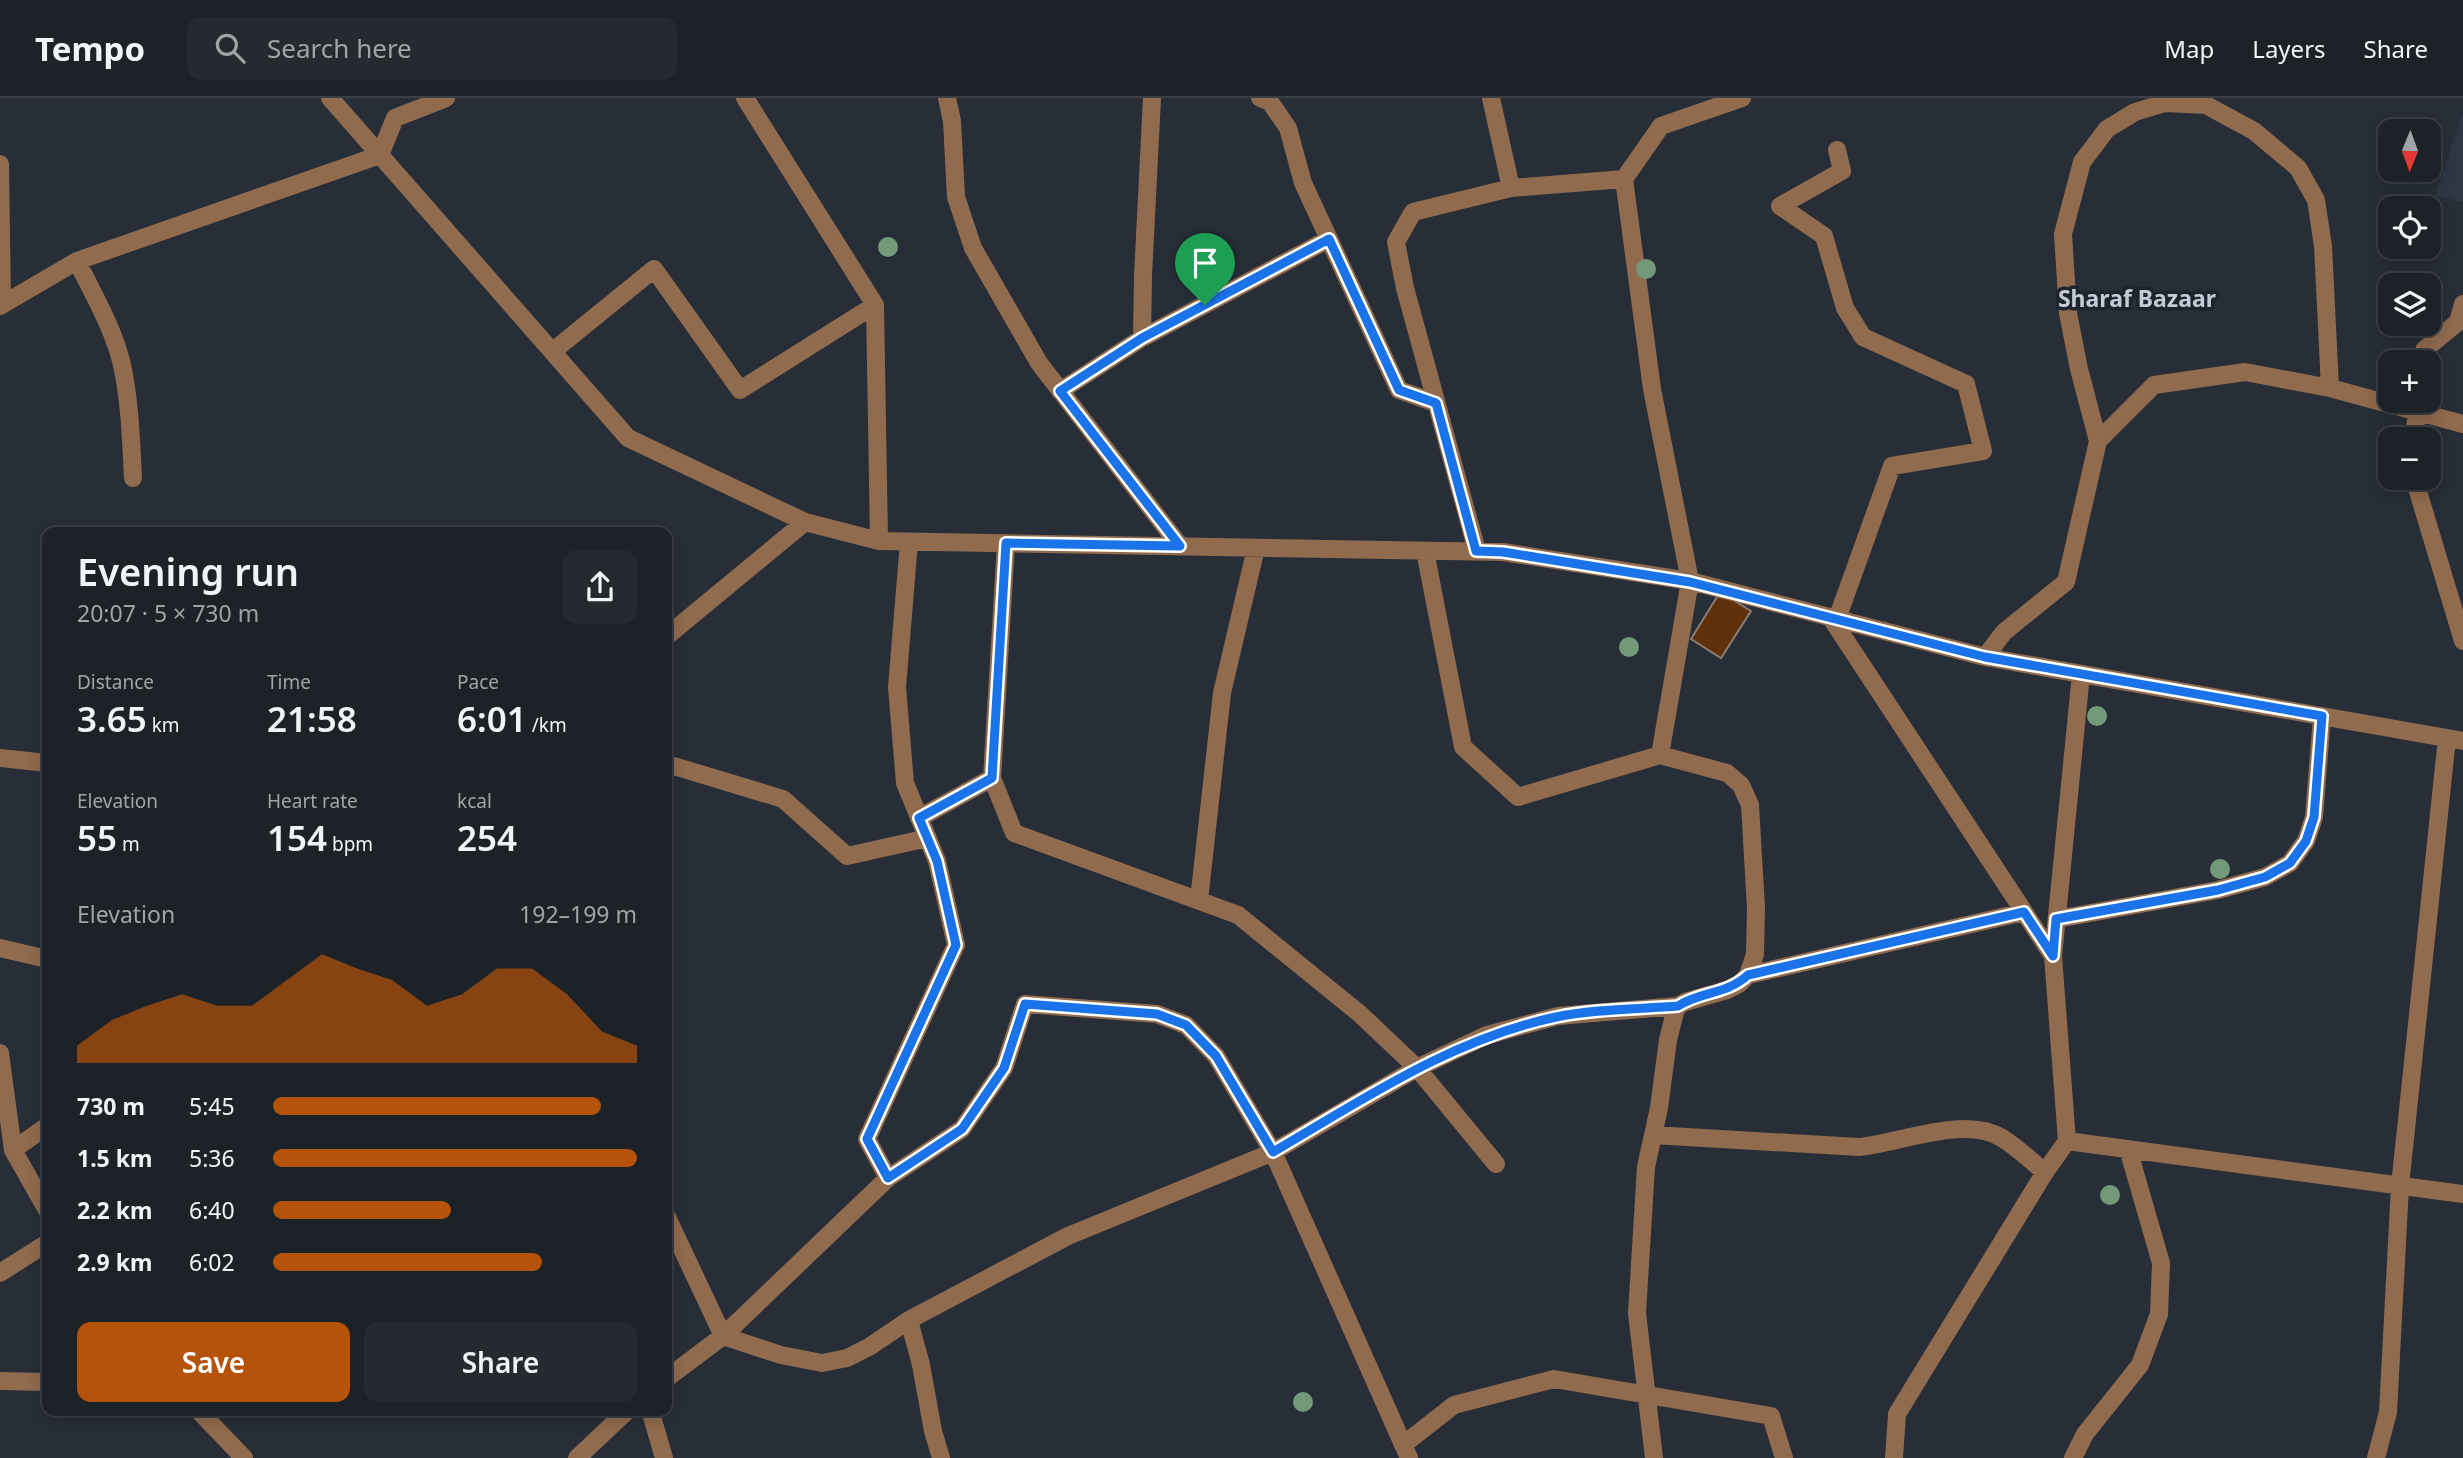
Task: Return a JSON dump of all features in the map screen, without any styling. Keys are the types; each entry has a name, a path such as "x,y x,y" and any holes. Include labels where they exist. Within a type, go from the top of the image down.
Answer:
{"street":[{"path":"330,98 628,438 805,522 879,541 1503,552 1690,582 1985,657 2455,740 2400,1186 2388,1412 2376,1458"},
{"path":"0,164 1,305 77,261 380,155 396,118 446,98"},
{"path":"744,98 875,304 879,541"},
{"path":"947,98 952,121 956,197 973,248 1039,363 1180,546"},
{"path":"1142,338 1152,98"},
{"path":"1260,98 1270,102 1288,128 1303,183 1399,390 1436,403"},
{"path":"1490,98 1511,188"},
{"path":"1660,755 1690,582 1652,390 1624,179 1661,126 1742,98"},
{"path":"1985,657 2004,632 2066,582 2098,441 2068,313 2063,234 2074,184 2082,162 2107,129 2135,112 2165,103 2206,105 2254,131 2298,168 2316,200 2323,246 2330,388"},
{"path":"1834,618 1892,466 1983,451 1966,384 1863,337 1845,308 1824,236 1780,206 1842,171 1837,149"},
{"path":"1476,551 1405,288 1396,242 1413,212 1511,188 1624,179"},
{"path":"1060,391 1142,338 1329,239"},
{"path":"77,261 105,319 122,363 130,411 133,478"},
{"path":"553,351 654,269 740,390 875,304"},
{"path":"2424,350 2458,322 2463,304"},
{"path":"2098,441 2154,385 2245,372 2378,398"},
{"path":"2436,413 2463,424"},
{"path":"2418,490 2463,641"},
{"path":"672,632 805,522"},
{"path":"888,1178 867,1139 956,945 937,861 905,783 897,687 909,542"},
{"path":"1006,543 992,778 1014,833 1238,915 1360,1014 1417,1068 1496,1164"},
{"path":"1199,900 1222,692 1256,548"},
{"path":"1425,551 1463,747 1518,797 1660,755 1727,773 1741,785 1750,806 1756,908 1755,954 1748,975"},
{"path":"1834,618 2053,956"},
{"path":"1895,1458 1897,1414 2045,1172 2067,1141 2053,956 2081,674"},
{"path":"2056,919 2218,890 2265,877 2290,863 2306,841 2314,817 2322,716"},
{"path":"0,758 42,762"},
{"path":"672,766 783,799 847,856 928,838"},
{"path":"919,818 992,778"},
{"path":"672,1228 723,1336 781,1355 822,1363 848,1358 909,1320 1068,1236 1273,1152 1417,1068 1487,1035 1558,1016 1678,1006 1727,990 1748,975 2024,912"},
{"path":"0,948 42,958"},
{"path":"672,1374 723,1336 888,1178 962,1129 1004,1068 1025,1004 1157,1014 1186,1025 1216,1056 1273,1152 1406,1451 1454,1405 1554,1379 1771,1416 1784,1458"},
{"path":"1654,1458 1637,1314 1646,1167 1659,1108 1668,1040 1678,1006"},
{"path":"0,1053 13,1150 42,1201"},
{"path":"1653,1135 1859,1147 1884,1145 1959,1127 1979,1129 2001,1137 2045,1172"},
{"path":"13,1150 42,1130"},
{"path":"2067,1141 2463,1194"},
{"path":"2073,1458 2085,1434 2140,1365 2159,1314 2161,1263 2128,1149"},
{"path":"0,1273 42,1246"},
{"path":"909,1320 941,1458"},
{"path":"0,1381 42,1382"},
{"path":"204,1416 244,1458"},
{"path":"578,1458 622,1416"},
{"path":"652,1416 664,1458"}],"shaded area":[{"path":"2463,113 2463,202 2435,196"}],"building":[{"path":"1720,592 1751,611 1721,658 1691,639"}],"district":[{"name":"Sharaf Bazaar","path":"2137,298"}],"route":[{"path":"1329,239 1399,390 1436,403 1476,551 1503,552 1690,582 1985,657 2322,716 2314,817 2306,841 2290,863 2265,877 2218,890 2056,919 2053,956 2024,912 1748,975 1727,990 1678,1006 1558,1016 1487,1035 1417,1068 1273,1152 1216,1056 1186,1025 1157,1014 1025,1004 1004,1068 962,1129 888,1178 867,1139 956,945 937,861 919,818 992,778 1006,543 1180,546 1060,391 1142,338 1205,305 1329,239"}]}
